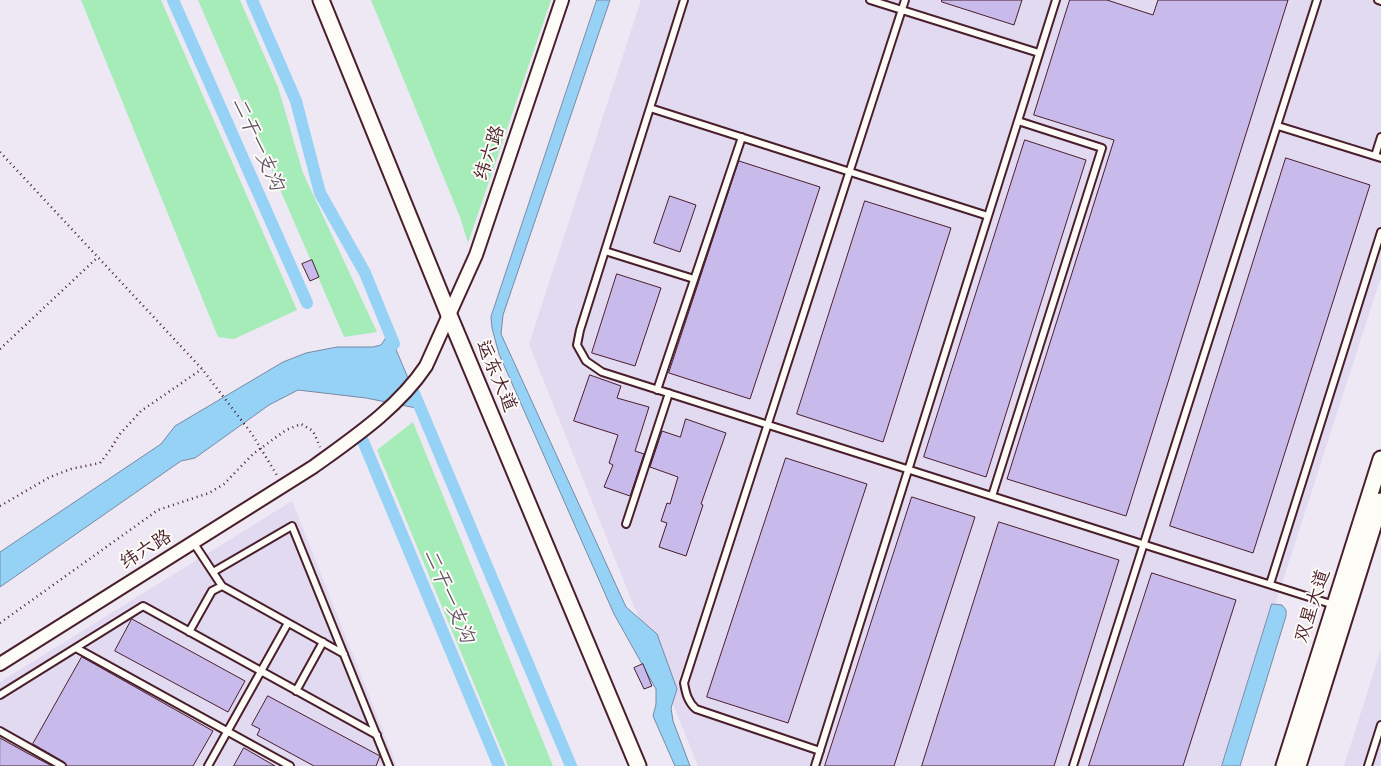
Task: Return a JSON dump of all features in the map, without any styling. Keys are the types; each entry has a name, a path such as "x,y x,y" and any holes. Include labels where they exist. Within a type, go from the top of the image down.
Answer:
{"street":[{"name":"运东大道","path":"321,0 449,315 638,766"},
{"name":"纬六路","path":"0,664 317,464 387,410 421,374 476,255 562,0"},
{"name":"双星大道","path":"1298,766 1381,459"},
{"name":"双星大道","path":"1284,766 1381,501"}],"lane":[{"path":"684,0 577,345 586,361 602,372 1341,607"},
{"path":"870,0 1039,53"},
{"path":"820,750 696,709 690,704 684,683 905,0"},
{"path":"815,766 1056,0"},
{"path":"1073,766 1317,0"},
{"path":"650,108 988,216"},
{"path":"992,496 1102,148 1018,121"},
{"path":"1278,126 1378,157 1381,137"},
{"path":"658,390 742,137"},
{"path":"1270,584 1381,232"},
{"path":"605,251 694,279"},
{"path":"626,524 669,393"},
{"path":"213,572 292,526 389,766"},
{"path":"194,542 222,586 344,654"},
{"path":"190,632 212,591 222,586"},
{"path":"0,695 143,606 376,735"},
{"path":"208,766 288,623"},
{"path":"296,691 323,642"},
{"path":"76,648 290,766"},
{"path":"1368,766 1381,725"},
{"path":"0,731 62,766"}],"path":[{"path":"0,152 202,369 262,448 283,486"},
{"path":"0,349 98,257"},
{"path":"0,506 50,477 71,469 100,462 110,450 118,434 141,411 202,369"},
{"path":"0,623 158,510 209,493 224,484 253,454 286,430 301,424 313,431 320,445 317,464"}],"shaded area":[{"path":"641,0 1381,0 1381,277 1223,766 698,766 529,344"},
{"path":"292,501 397,766 0,766 0,682"},
{"path":"1381,649 1381,766 1344,766"}],"green space":[{"path":"81,0 161,0 297,310 234,339 218,337"},
{"path":"198,0 240,0 278,87 303,173 377,332 344,337"},
{"path":"371,0 551,0 468,243 460,217"},
{"path":"413,422 553,766 508,766 377,450"}],"water":[{"path":"597,0 610,0 503,315 501,334 626,607 657,634 677,689 671,708 673,721 690,766 675,766 653,716 656,704 656,689 614,614 499,354 492,328 491,317"},
{"path":"387,328 421,409 366,398 298,390 269,405 195,458 181,461 0,587 0,552 161,444 175,426 283,362 306,353 337,347 373,347 381,345 385,339"},
{"path":"1272,604 1282,605 1286,610 1286,616 1240,766 1222,766"}],"building":[{"path":"942,0 1022,0 1014,25 942,2"},
{"path":"1070,0 1107,0 1153,15 1158,0 1288,0 1126,516 1007,479 1114,140 1034,115"},
{"path":"1025,140 1086,160 986,477 924,457"},
{"path":"1286,158 1370,185 1253,553 1170,526"},
{"path":"739,161 820,187 750,399 669,373"},
{"path":"670,196 696,205 680,252 654,243"},
{"path":"865,201 951,228 883,442 797,414"},
{"path":"312,260 319,277 310,281 302,264"},
{"path":"617,274 661,288 635,366 592,353"},
{"path":"590,375 621,386 617,398 649,407 635,451 644,454 630,496 604,487 613,465 609,463 618,435 574,421"},
{"path":"686,419 726,433 701,504 703,505 686,556 659,547 667,523 661,521 667,503 670,504 678,477 650,467 662,431 680,437"},
{"path":"786,458 867,484 788,723 707,697"},
{"path":"912,497 975,517 894,766 825,766"},
{"path":"999,522 1119,560 1054,766 922,766"},
{"path":"1152,573 1236,600 1183,766 1089,766"},
{"path":"132,619 245,681 228,712 115,651"},
{"path":"82,657 213,731 193,766 67,766 64,762 33,744"},
{"path":"643,664 652,686 644,689 634,668"},
{"path":"268,696 380,756 376,766 314,766 257,735 260,729 252,725"},
{"path":"0,738 27,753 52,766 0,766"},
{"path":"244,748 275,766 234,766"}],"waterway":[{"name":"二干一支沟","path":"173,0 307,303"},
{"path":"252,0 296,101 320,193 365,273 394,344"},
{"path":"414,393 571,766"},
{"name":"二干一支沟","path":"363,441 499,766"}]}
